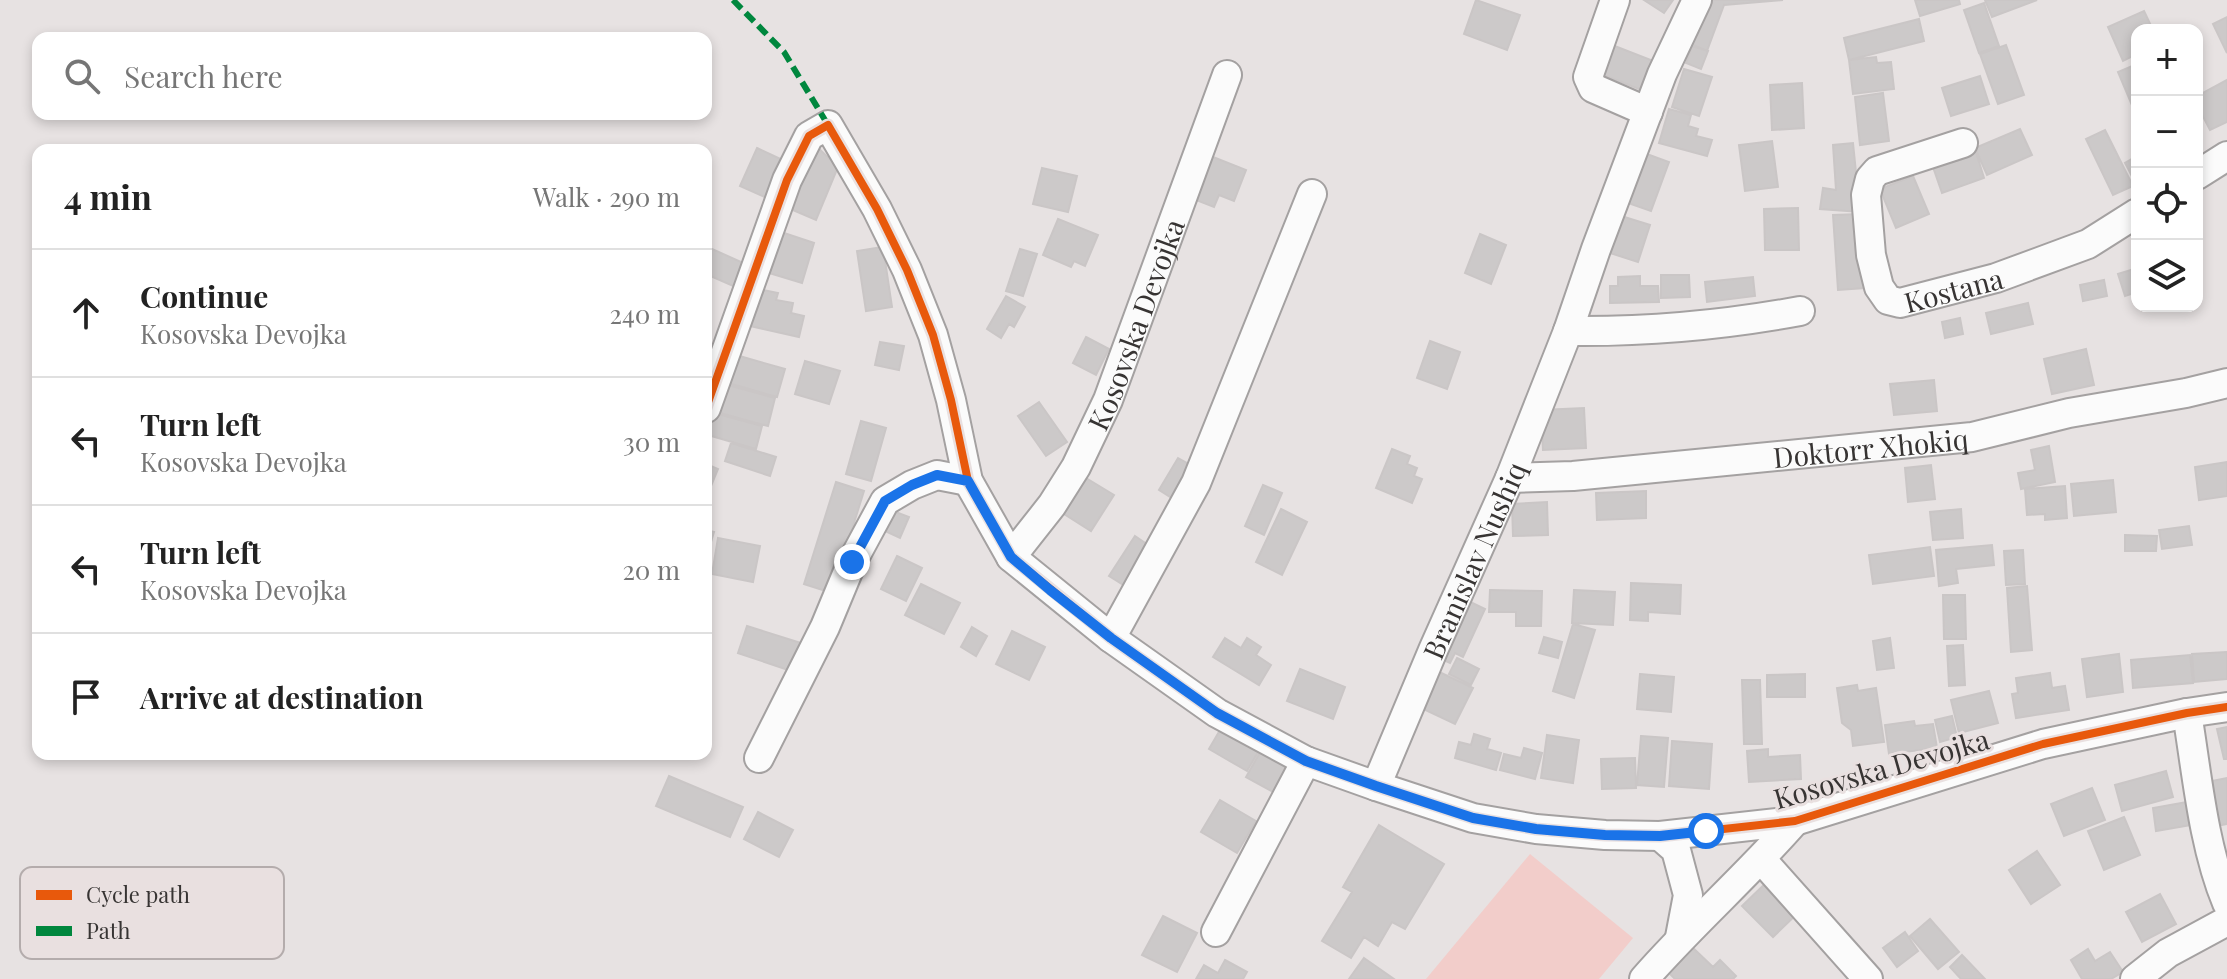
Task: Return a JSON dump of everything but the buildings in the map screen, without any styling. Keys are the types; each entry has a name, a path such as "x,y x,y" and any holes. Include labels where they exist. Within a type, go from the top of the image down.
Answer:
{"street":[{"path":"1615,0 1588,77 1593,88 1648,112"},
{"name":"Branislav Nushiq","path":"1376,786 1510,478 1568,331 1662,74 1697,0"},
{"name":"Kosovska Devojka","path":"1011,557 1052,505 1076,467 1108,400 1227,75"},
{"name":"Kosovska Devojka","path":"712,391 787,180 809,136 828,125 877,209 907,270 928,322 951,400 968,481 1011,557 1111,638 1217,713 1306,761 1473,818 1536,829 1660,836 1795,821 2043,744 2227,707"},
{"name":"Kostana","path":"1963,143 1877,171 1870,179 1866,195 1871,255 1879,287 1888,300 1900,303 1996,278 2088,244 2131,217"},
{"path":"2203,171 2227,156"},
{"path":"1111,638 1196,483 1312,194"},
{"path":"1568,331 1634,330 1800,311"},
{"name":"Doktorr Xhokiq","path":"1510,478 1573,476 1972,437 2069,413 2227,383"},
{"path":"759,758 825,627 852,562 885,501 937,475 968,481"},
{"path":"2187,713 2206,827 2220,887 2227,903"},
{"path":"1216,932 1306,761"},
{"path":"1644,979 1680,937 1761,859 1795,821"},
{"path":"1660,836 1676,850 1688,895 1680,937"},
{"path":"1761,859 1868,979"},
{"path":"2135,979 2168,953 2227,921"}],"shaded area":[{"path":"1530,854 1633,938 1599,979 1426,979"}],"marked path":[{"path":"733,0 784,52 828,125"}],"cycle path":[{"path":"712,391 787,180 809,136 828,125 877,209 907,270 933,335 968,481 1011,557 1111,638 1217,713 1306,761 1473,818 1536,829 1660,836 1795,821 2043,744 2227,707"}],"route":[{"path":"852,562 885,501 937,475 968,481 1011,557 1050,590 1111,638 1217,713 1306,761 1473,818 1536,829 1605,835 1660,836 1706,831"}]}
